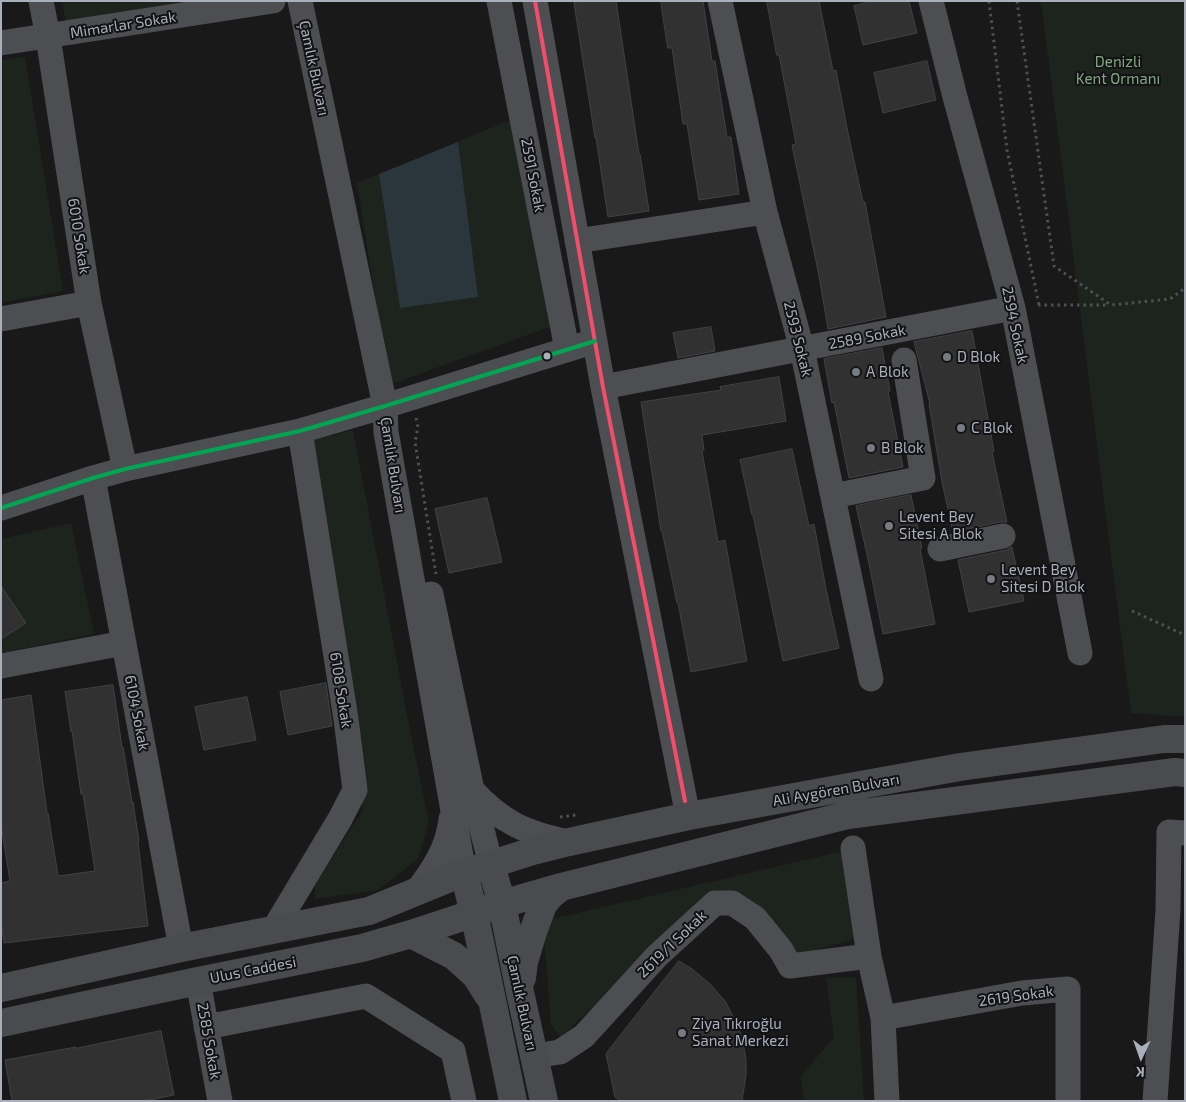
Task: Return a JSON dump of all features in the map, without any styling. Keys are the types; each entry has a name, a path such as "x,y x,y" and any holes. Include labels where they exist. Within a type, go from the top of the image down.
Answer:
{"main road":[{"name":"Ali Aygören Bulvarı","path":"491,865 533,851 569,842 689,816 960,767 1164,739 1185,739"},
{"name":"Ali Aygören Bulvarı","path":"502,904 561,887 848,815 1175,772 1185,773"},
{"path":"1,988 181,948 369,911 464,873 491,865"},
{"name":"Çamlık Bulvarı","path":"491,865 502,904 544,1101"},
{"path":"464,873 513,1101"},
{"path":"520,992 524,962 532,932 543,905 561,887"},
{"name":"Ulus Caddesi","path":"1,1023 362,948 502,904"},
{"path":"411,934 454,956 476,976 493,1002"}],"street":[{"name":"6010 Sokak","path":"41,1 89,303 125,469"},
{"name":"Mimarlar Sokak","path":"1,43 273,1"},
{"name":"Çamlık Bulvarı","path":"300,1 385,406 386,432 464,873"},
{"name":"2591 Sokak","path":"499,1 567,349"},
{"name":"2591 Sokak","path":"534,1 603,387 685,801"},
{"name":"2593 Sokak","path":"720,1 765,212 802,349 871,679"},
{"name":"2594 Sokak","path":"931,1 955,97 1013,308 1080,652"},
{"path":"577,241 765,212"},
{"path":"1,319 89,303"},
{"name":"2589 Sokak","path":"603,387 1013,308"},
{"path":"1,508 125,469 300,431 595,341"},
{"path":"833,496 924,478 904,360"},
{"path":"385,406 398,433 472,790 491,865"},
{"name":"6108 Sokak","path":"274,930 340,819 355,790 346,719 300,431"},
{"name":"6104 Sokak","path":"93,478 181,948"},
{"path":"940,549 1003,536"},
{"path":"1,666 124,642"},
{"path":"472,790 482,801 515,826 542,836 569,842"},
{"path":"417,891 432,872 443,849 450,829 452,806"},
{"path":"1155,1101 1168,910 1169,832 1185,833"},
{"path":"853,848 869,956 883,1018 888,1101"},
{"name":"2619/1 Sokak","path":"534,1056 560,1052 584,1036 657,956 715,903 732,903 755,918 781,950 790,966 869,956"},
{"name":"2585 Sokak","path":"198,981 220,1101"},
{"name":"2619 Sokak","path":"883,1018 1022,993 1068,988 1068,1101"},
{"path":"206,1027 366,996 453,1052 464,1101"}],"path":[{"path":"989,1 1008,150 1039,305"},
{"path":"1017,1 1054,266 1111,305"},
{"path":"1013,308 1039,305 1111,305 1170,299 1185,288"},
{"path":"412,398 418,428 415,442 436,576"},
{"path":"1132,611 1185,635"},
{"path":"554,818 584,815"}],"green space":[{"path":"62,1 220,1 66,23"},
{"name":"Denizli Kent Ormanı","path":"1041,1 1185,1 1185,717 1131,713"},
{"path":"25,57 63,291 1,303 1,60"},
{"path":"525,114 558,324 389,385 357,183"},
{"path":"353,430 429,822 418,859 378,890 315,899 315,884 363,810 306,442"},
{"path":"71,523 94,634 1,653 1,539"},
{"path":"843,851 861,937 798,955 729,893 699,901 619,983 561,1037 551,1025 543,921"},
{"path":"856,977 864,1101 804,1101 801,1076 834,1037 826,978"}],"shaded area":[{"path":"458,142 478,297 400,308 379,174"}],"building":[{"path":"616,1 649,211 608,217 574,3"},
{"path":"661,1 703,1 712,61 715,61 727,137 731,137 739,194 699,200 687,124 683,124 672,48 668,48"},
{"path":"767,1 819,1 833,71 836,70 863,202 865,202 886,317 828,329 792,145 796,144"},
{"path":"873,1 909,1 917,33 863,45 854,6"},
{"path":"927,61 936,100 883,113 874,73"},
{"path":"711,327 715,351 678,358 673,333"},
{"path":"972,331 994,451 992,452 1007,522 953,532 942,482 930,404 914,342"},
{"path":"882,348 890,391 888,392 903,467 849,478 824,359"},
{"path":"779,377 786,421 702,435 704,450 702,451 718,542 725,540 747,661 691,672 678,603 661,531 641,402 721,390 720,387"},
{"path":"792,449 809,526 814,524 839,648 783,661 740,460"},
{"path":"911,495 935,624 883,634 856,506"},
{"path":"487,498 502,562 449,573 435,509"},
{"name":"Levent Bey Sitesi D Blok","path":"1012,547 1024,601 969,612 958,560 1006,550"},
{"path":"1,586 26,623 1,639"},
{"path":"326,683 332,726 288,735 280,692"},
{"path":"113,685 139,841 148,926 4,943 1,923 1,883 10,881 1,825 1,700 31,695 47,813 58,876 95,871 65,692"},
{"path":"247,697 256,740 204,750 195,707"},
{"name":"Ziya Tıkıroğlu Sanat Merkezi","path":"679,961 710,984 725,1001 736,1022 742,1037 746,1059 746,1075 742,1101 621,1101 615,1097 606,1054"},
{"path":"161,1031 174,1095 145,1101 12,1101 5,1060"}],"transit line":[{"path":"535,1 603,387 685,801"},
{"path":"1,508 125,469 300,431 595,341"}],"place":[{"name":"D Blok","path":"947,357"},
{"name":"A Blok","path":"856,372"},
{"name":"C Blok","path":"961,428"},
{"name":"B Blok","path":"871,448"},
{"name":"Levent Bey Sitesi A Blok","path":"889,526"},
{"name":"Levent Bey Sitesi D Blok","path":"991,579"},
{"name":"Ziya Tıkıroğlu Sanat Merkezi","path":"682,1033"}]}
